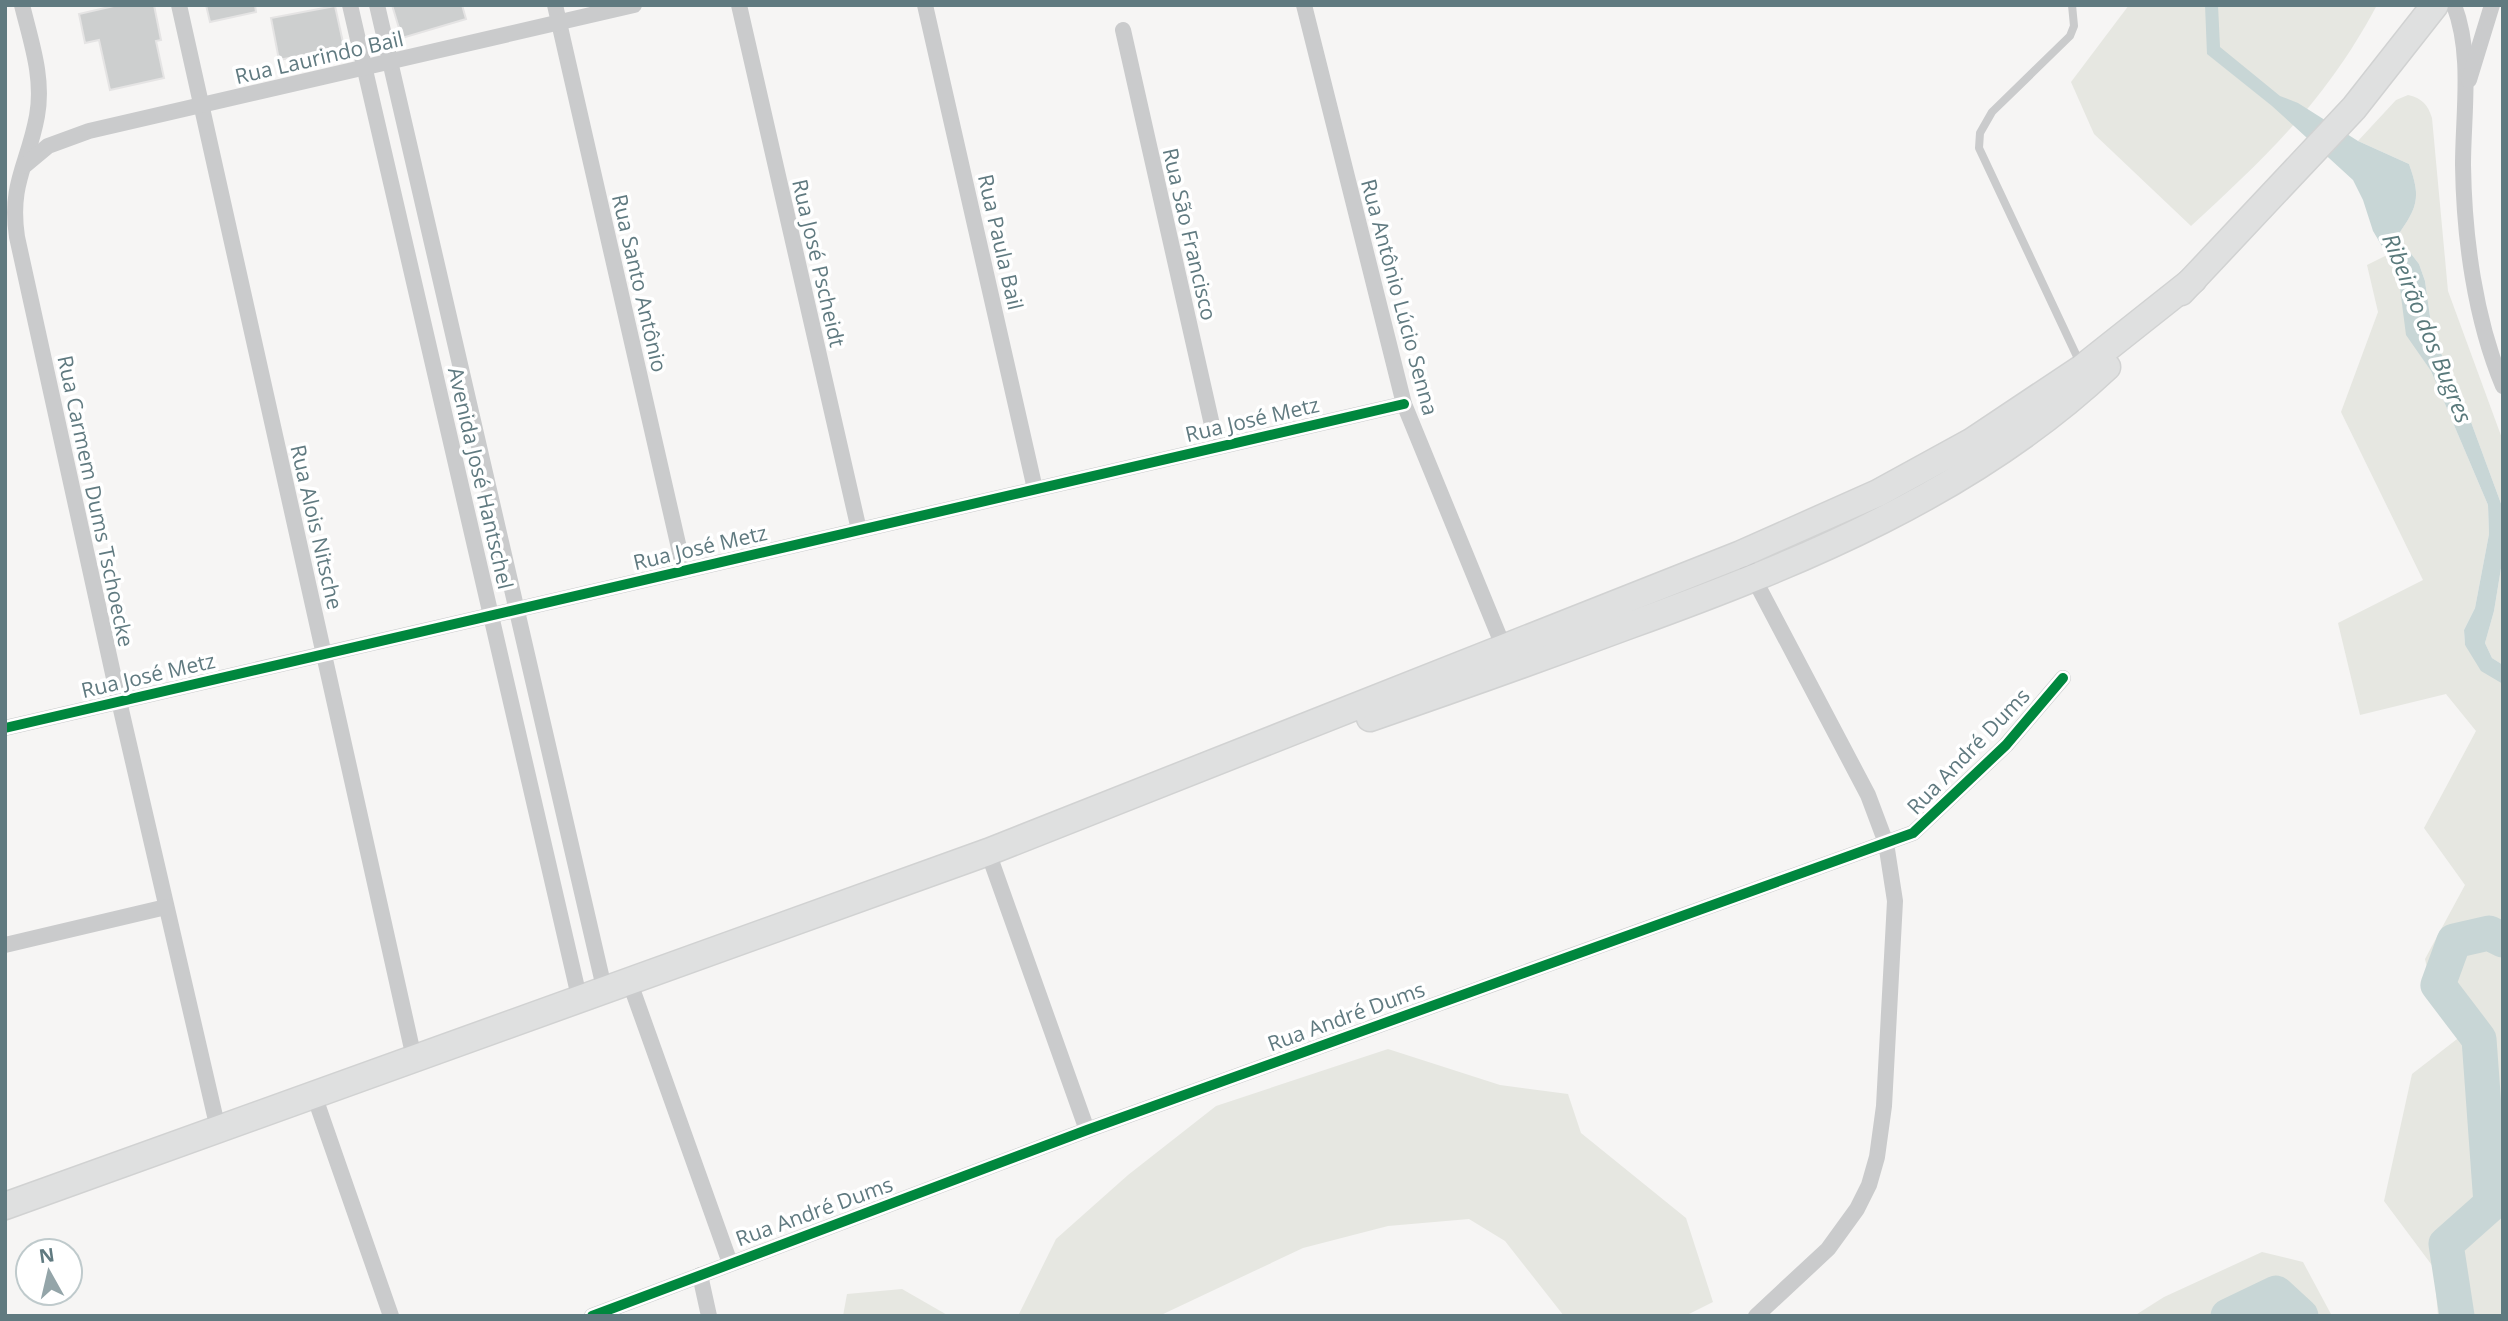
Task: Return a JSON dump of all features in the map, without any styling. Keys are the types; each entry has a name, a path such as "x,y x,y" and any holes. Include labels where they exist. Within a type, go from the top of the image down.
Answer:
{"highway":[{"path":"5,1206 630,983 1508,658 1754,580 1892,516 2022,437 2085,388 2193,280 2354,108 2435,5"},
{"path":"1508,658 1827,517 1938,461 2082,368 2193,280"}],"street":[{"name":"Rua Carmem Dums Tschoecke","path":"22,5 39,68 39,85 37,117 14,196 17,237 119,701 218,1129"},
{"name":"Rua Alois Nitsche","path":"179,5 414,1058"},
{"name":"Avenida José Hantschel","path":"350,5 491,615 592,996"},
{"name":"Avenida José Hantschel","path":"377,5 516,609 592,996"},
{"name":"Rua Santo Antônio","path":"555,5 684,570"},
{"name":"Rua Laurindo Bail","path":"22,168 48,146 68,138 634,5"},
{"name":"Rua José Pscheidt","path":"739,5 859,530"},
{"name":"Rua Paula Bail","path":"925,5 1035,489"},
{"name":"Rua Antônio Lúcio Senna","path":"1304,5 1404,404 1508,658"},
{"path":"2454,5 2466,93 2463,166 2468,242 2475,286 2503,386"},
{"path":"2466,93 2492,5"},
{"name":"Rua São Francisco","path":"1123,30 1216,447"},
{"name":"Rua José Metz","path":"5,728 1404,404"},
{"path":"1741,554 1868,795 1886,843 1894,879 1895,927 1884,1106 1877,1157 1869,1185 1844,1229 1828,1249 1756,1316"},
{"name":"Rua André Dums","path":"593,1316 1087,1130 1913,834 2006,745 2063,678"},
{"path":"988,852 1087,1130"},
{"path":"5,945 166,907"},
{"path":"630,983 730,1263"},
{"path":"314,1095 391,1316"},
{"path":"700,1275 709,1316"}],"lane":[{"path":"2072,5 2074,26 2070,36 1992,112 1980,133 1979,148 2082,368"}],"shaded area":[{"path":"2129,5 2377,5 2358,39 2316,98 2271,150 2191,226 2094,134 2071,82"},
{"path":"2408,95 2424,103 2432,118 2448,291 2503,441 2503,509 2457,384 2433,338 2425,281 2419,264 2402,242 2400,232 2416,199 2409,164 2358,141 2396,100"},
{"path":"2387,255 2398,273 2407,335 2431,371 2488,505 2489,534 2475,608 2464,630 2465,645 2503,684 2503,1316 2438,1316 2434,1268 2384,1201 2412,1074 2461,1036 2433,994 2425,959 2465,885 2424,828 2476,731 2446,694 2360,715 2338,623 2423,580 2341,412 2378,312 2367,265"},
{"path":"2503,556 2503,665 2492,658 2485,643 2494,611"},
{"path":"1388,1049 1500,1085 1568,1094 1581,1133 1686,1218 1713,1302 1685,1316 1564,1316 1505,1241 1469,1219 1388,1226 1303,1248 1159,1316 1018,1316 1056,1239 1128,1175 1216,1106"},
{"path":"2262,1252 2303,1262 2332,1316 2134,1316 2164,1297"},
{"path":"902,1289 949,1316 843,1316 847,1294"}],"water":[{"path":"2205,5 2218,5 2220,47 2280,96 2298,103 2358,141 2409,164 2416,200 2400,232 2402,242 2419,264 2425,281 2433,338 2457,384 2503,509 2503,556 2494,611 2485,643 2492,658 2503,665 2503,684 2481,671 2465,645 2464,630 2475,608 2489,534 2488,505 2431,371 2406,335 2398,273 2373,231 2353,180 2272,106 2207,54"}],"building":[{"path":"118,5 154,5 161,40 156,41 164,78 110,90 99,40 85,43 79,14"},
{"path":"206,5 255,5 256,12 210,22"},
{"path":"392,5 462,5 466,19 402,38"},
{"path":"335,6 344,47 279,60 271,18"}],"waterway":[{"name":"Ribeirão dos Bugres","path":"2457,1316 2446,1244 2491,1204 2479,1039 2438,985 2454,941 2489,933 2503,940"},
{"name":"Ribeirão dos Bugres","path":"2228,1316 2276,1293 2301,1316"}],"cycle path":[{"path":"5,728 1404,404"},
{"path":"592,1316 1087,1130 1913,833 2006,745 2063,678"}]}
